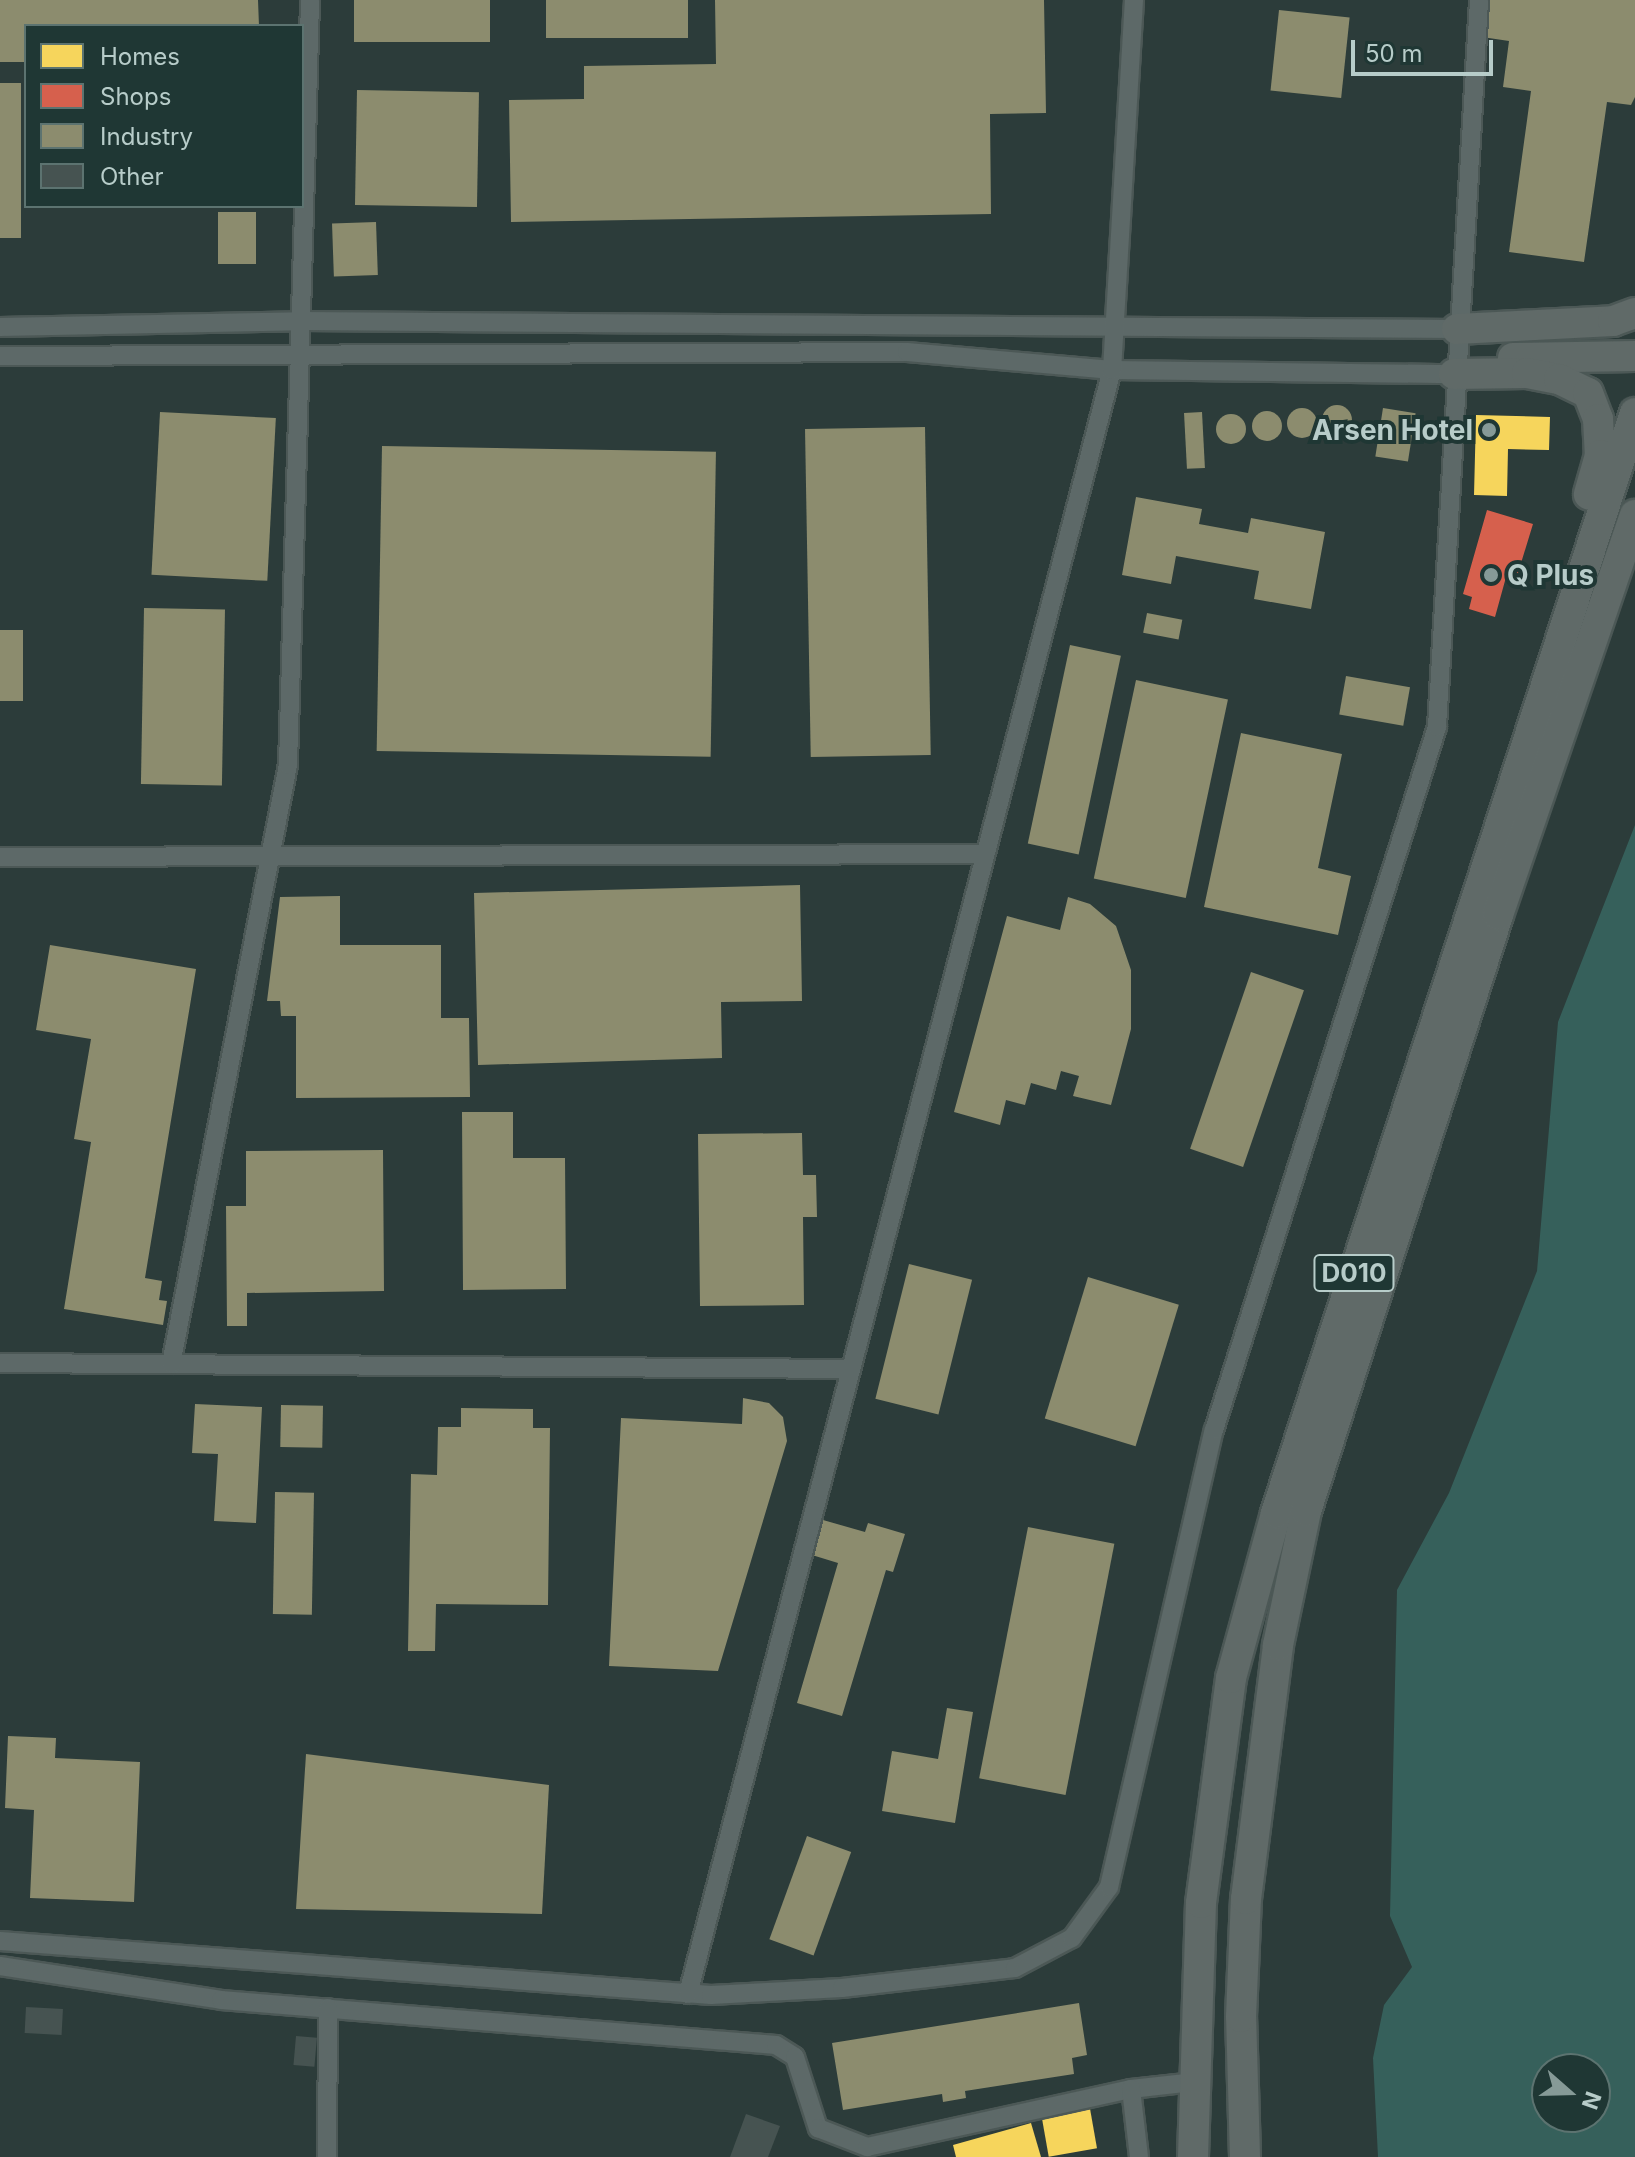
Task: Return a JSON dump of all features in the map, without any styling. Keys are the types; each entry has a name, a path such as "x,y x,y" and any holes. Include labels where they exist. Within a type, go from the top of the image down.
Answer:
{"highway":[{"path":"1455,353 1613,321 1635,313"},
{"path":"1455,353 1622,350"},
{"path":"1455,353 1559,379 1588,393 1598,419 1600,455 1545,629 1519,766"},
{"name":"D010","path":"1193,2157 1201,1903 1231,1678 1276,1513 1635,413"},
{"name":"D010","path":"1245,2157 1241,2017 1246,1899 1278,1645 1306,1511 1498,915 1635,515"}],"street":[{"path":"171,1364 288,765 303,355 301,321 310,0"},
{"path":"688,1994 983,854 1112,370 1134,0"},
{"path":"0,1941 688,1994 842,1988 1015,1968 1072,1938 1109,1887 1214,1430 1437,727 1455,353 1479,0"},
{"path":"0,327 301,321 1116,330 1455,353"},
{"path":"0,356 907,352 1112,370 1455,353"},
{"path":"0,857 983,854"},
{"path":"0,1363 849,1369"},
{"path":"0,1966 221,2000 776,2045 795,2057 818,2128 867,2147 1131,2089 1193,2082"},
{"path":"327,2157 328,2008"},
{"path":"1131,2089 1139,2157"}],"water":[{"path":"1635,825 1635,2157 1378,2157 1373,2058 1384,2005 1412,1967 1390,1916 1397,1590 1449,1493 1537,1271 1558,1022"}],"building: Homes":[{"path":"1476,415 1550,417 1549,450 1508,449 1507,496 1474,495"},
{"path":"1089,2103 1097,2148 1049,2157 1041,2112"},
{"path":"1031,2123 1041,2157 956,2157 953,2145"}],"building: Shops":[{"path":"1487,510 1533,524 1518,573 1508,570 1495,617 1469,609 1472,597 1463,594"}],"building: Industry":[{"path":"0,0 258,0 259,24 24,24 24,62 0,62"},
{"path":"354,0 490,0 490,42 354,42"},
{"path":"546,0 688,0 688,38 546,38"},
{"path":"715,0 1044,0 1046,113 990,114 991,214 511,222 509,100 584,99 584,66 716,64"},
{"path":"1487,0 1635,0 1635,97 1631,105 1607,102 1584,262 1509,252 1531,91 1503,87 1509,41 1482,37"},
{"path":"1279,10 1350,17 1341,98 1271,91"},
{"path":"0,83 21,83 21,238 0,238"},
{"path":"357,90 479,92 477,207 355,205"},
{"path":"218,212 256,212 256,264 218,264"},
{"path":"376,222 378,275 334,277 332,224"},
{"path":"1337,405 1348,409 1352,420 1348,431 1337,435 1326,431 1322,420 1326,409"},
{"path":"1302,408 1313,412 1317,423 1313,434 1302,438 1291,434 1287,423 1291,412"},
{"path":"1383,408 1416,413 1408,462 1375,456"},
{"path":"1267,411 1278,415 1282,426 1278,437 1267,441 1256,437 1252,426 1256,415"},
{"path":"160,412 276,418 267,581 151,575"},
{"path":"1202,412 1205,468 1187,469 1184,413"},
{"path":"1231,414 1242,418 1246,429 1242,440 1231,444 1220,440 1216,429 1220,418"},
{"path":"925,427 931,755 811,757 805,429"},
{"path":"382,446 716,452 711,757 377,751"},
{"path":"1136,497 1202,509 1199,524 1248,533 1251,518 1325,532 1311,609 1254,599 1259,571 1176,556 1171,584 1122,575"},
{"path":"144,608 225,609 222,785 141,784"},
{"path":"1147,613 1182,620 1179,640 1143,633"},
{"path":"0,630 23,630 23,701 0,701"},
{"path":"1070,645 1121,656 1079,854 1028,844"},
{"path":"1346,676 1410,687 1403,726 1339,714"},
{"path":"1136,680 1228,700 1186,898 1094,879"},
{"path":"1241,733 1342,754 1318,868 1351,876 1338,935 1204,907"},
{"path":"800,885 802,1001 721,1002 722,1058 478,1065 474,893"},
{"path":"340,896 340,945 441,945 441,1018 469,1018 470,1097 296,1098 296,1016 281,1016 280,1001 267,1001 280,897"},
{"path":"1068,897 1090,904 1116,926 1131,970 1131,1029 1111,1105 1073,1096 1079,1076 1061,1071 1056,1090 1031,1083 1025,1105 1006,1100 1000,1125 954,1112 1007,916 1060,930"},
{"path":"50,945 196,969 145,1278 162,1281 159,1300 167,1301 163,1325 64,1309 91,1142 74,1139 91,1039 36,1030"},
{"path":"1251,972 1304,990 1243,1167 1190,1149"},
{"path":"462,1112 513,1112 513,1158 565,1158 566,1289 463,1290"},
{"path":"802,1133 803,1175 816,1175 817,1217 803,1217 804,1305 700,1306 698,1134"},
{"path":"383,1150 384,1291 247,1293 247,1326 227,1326 226,1206 246,1206 246,1151"},
{"path":"909,1264 972,1280 938,1415 875,1399"},
{"path":"1088,1277 1179,1305 1136,1446 1045,1419"},
{"path":"743,1398 769,1403 783,1417 787,1441 718,1671 609,1666 621,1418 742,1424"},
{"path":"195,1404 262,1407 256,1523 214,1521 218,1454 192,1453"},
{"path":"281,1405 323,1406 322,1448 280,1447"},
{"path":"461,1408 533,1409 533,1428 550,1428 548,1605 436,1604 435,1651 408,1651 411,1474 437,1475 438,1427 461,1427"},
{"path":"275,1492 314,1493 312,1615 273,1614"},
{"path":"823,1520 865,1532 868,1523 905,1534 893,1572 886,1570 842,1716 797,1703 838,1563 812,1555"},
{"path":"1028,1527 1114,1544 1066,1795 979,1778"},
{"path":"947,1708 973,1712 955,1823 882,1811 892,1751 938,1759"},
{"path":"8,1736 56,1738 55,1758 140,1762 134,1902 30,1898 34,1810 5,1808"},
{"path":"306,1754 549,1785 542,1914 296,1909"},
{"path":"807,1836 851,1852 814,1955 769,1939"},
{"path":"1079,2003 1087,2055 1072,2058 1074,2074 965,2091 966,2098 943,2102 942,2094 843,2110 832,2043"}],"building: Other":[{"path":"26,2007 63,2009 62,2035 25,2033"},
{"path":"296,2036 317,2038 314,2067 293,2065"},
{"path":"746,2114 780,2126 768,2157 730,2157"}],"place":[{"name":"Arsen Hotel","path":"1489,430"},
{"name":"Q Plus","path":"1491,575"}]}
